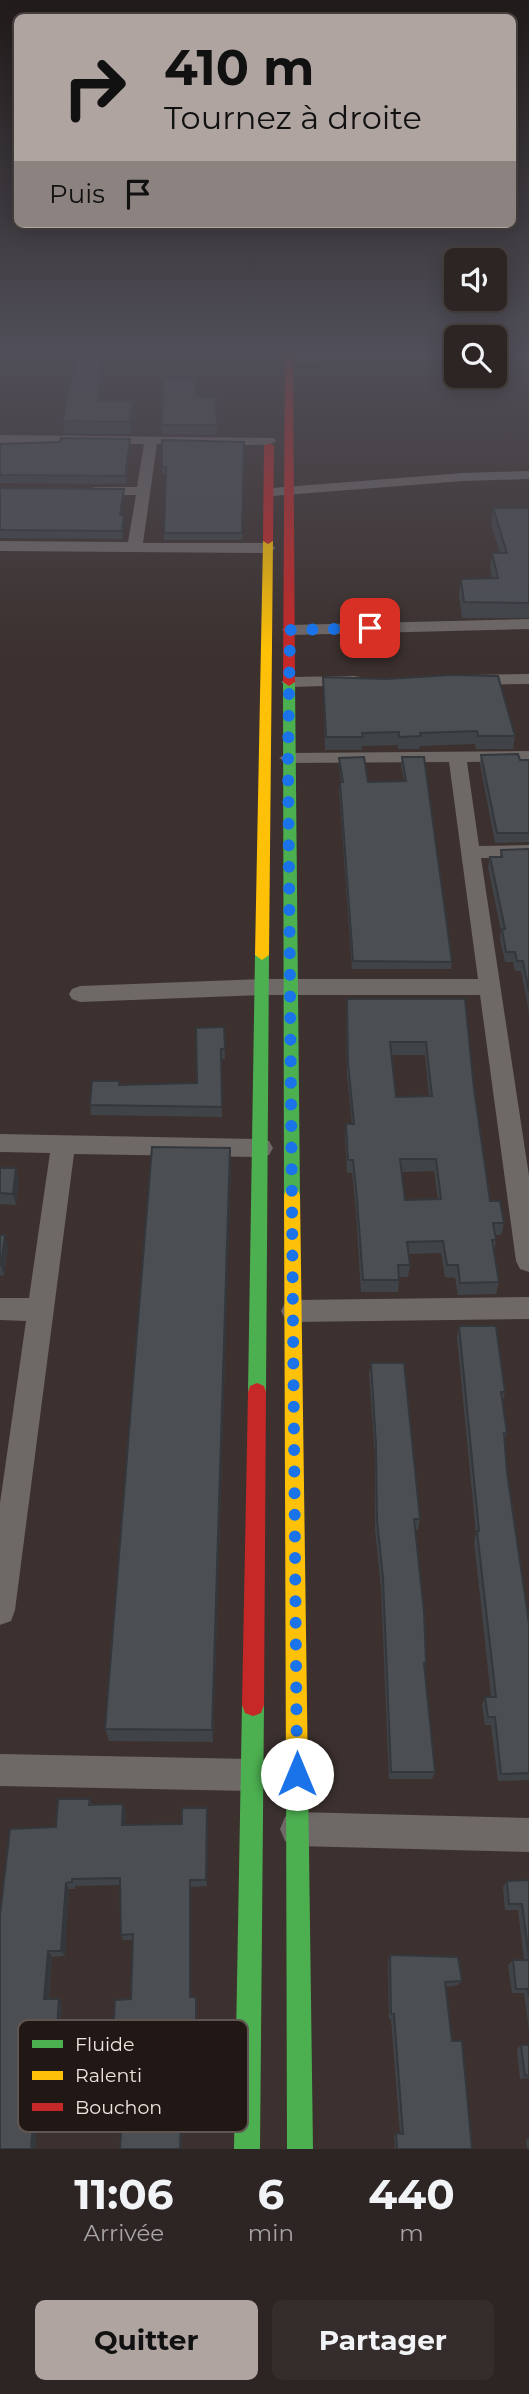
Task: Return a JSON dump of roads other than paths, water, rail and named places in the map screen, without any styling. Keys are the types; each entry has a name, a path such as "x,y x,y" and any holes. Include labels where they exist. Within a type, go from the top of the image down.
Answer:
{"street":[{"path":"135,547 149,450"},
{"path":"248,2056 270,450"},
{"path":"290,450 288,758 300,2149"},
{"path":"269,492 463,477 529,475"},
{"path":"78,491 143,491"},
{"path":"0,546 268,548"},
{"path":"290,630 529,624"},
{"path":"449,680 529,679"},
{"path":"290,682 370,681"},
{"path":"457,756 490,987 521,1144 529,1261"},
{"path":"288,758 529,756"},
{"path":"471,852 529,851"},
{"path":"80,994 262,987 490,987"},
{"path":"0,1143 261,1148"},
{"path":"0,1610 6,1514 41,1310 64,1144"},
{"path":"294,1311 529,1308"},
{"path":"0,1309 41,1310"},
{"path":"0,1770 251,1775"},
{"path":"297,1829 529,1835"}]}
